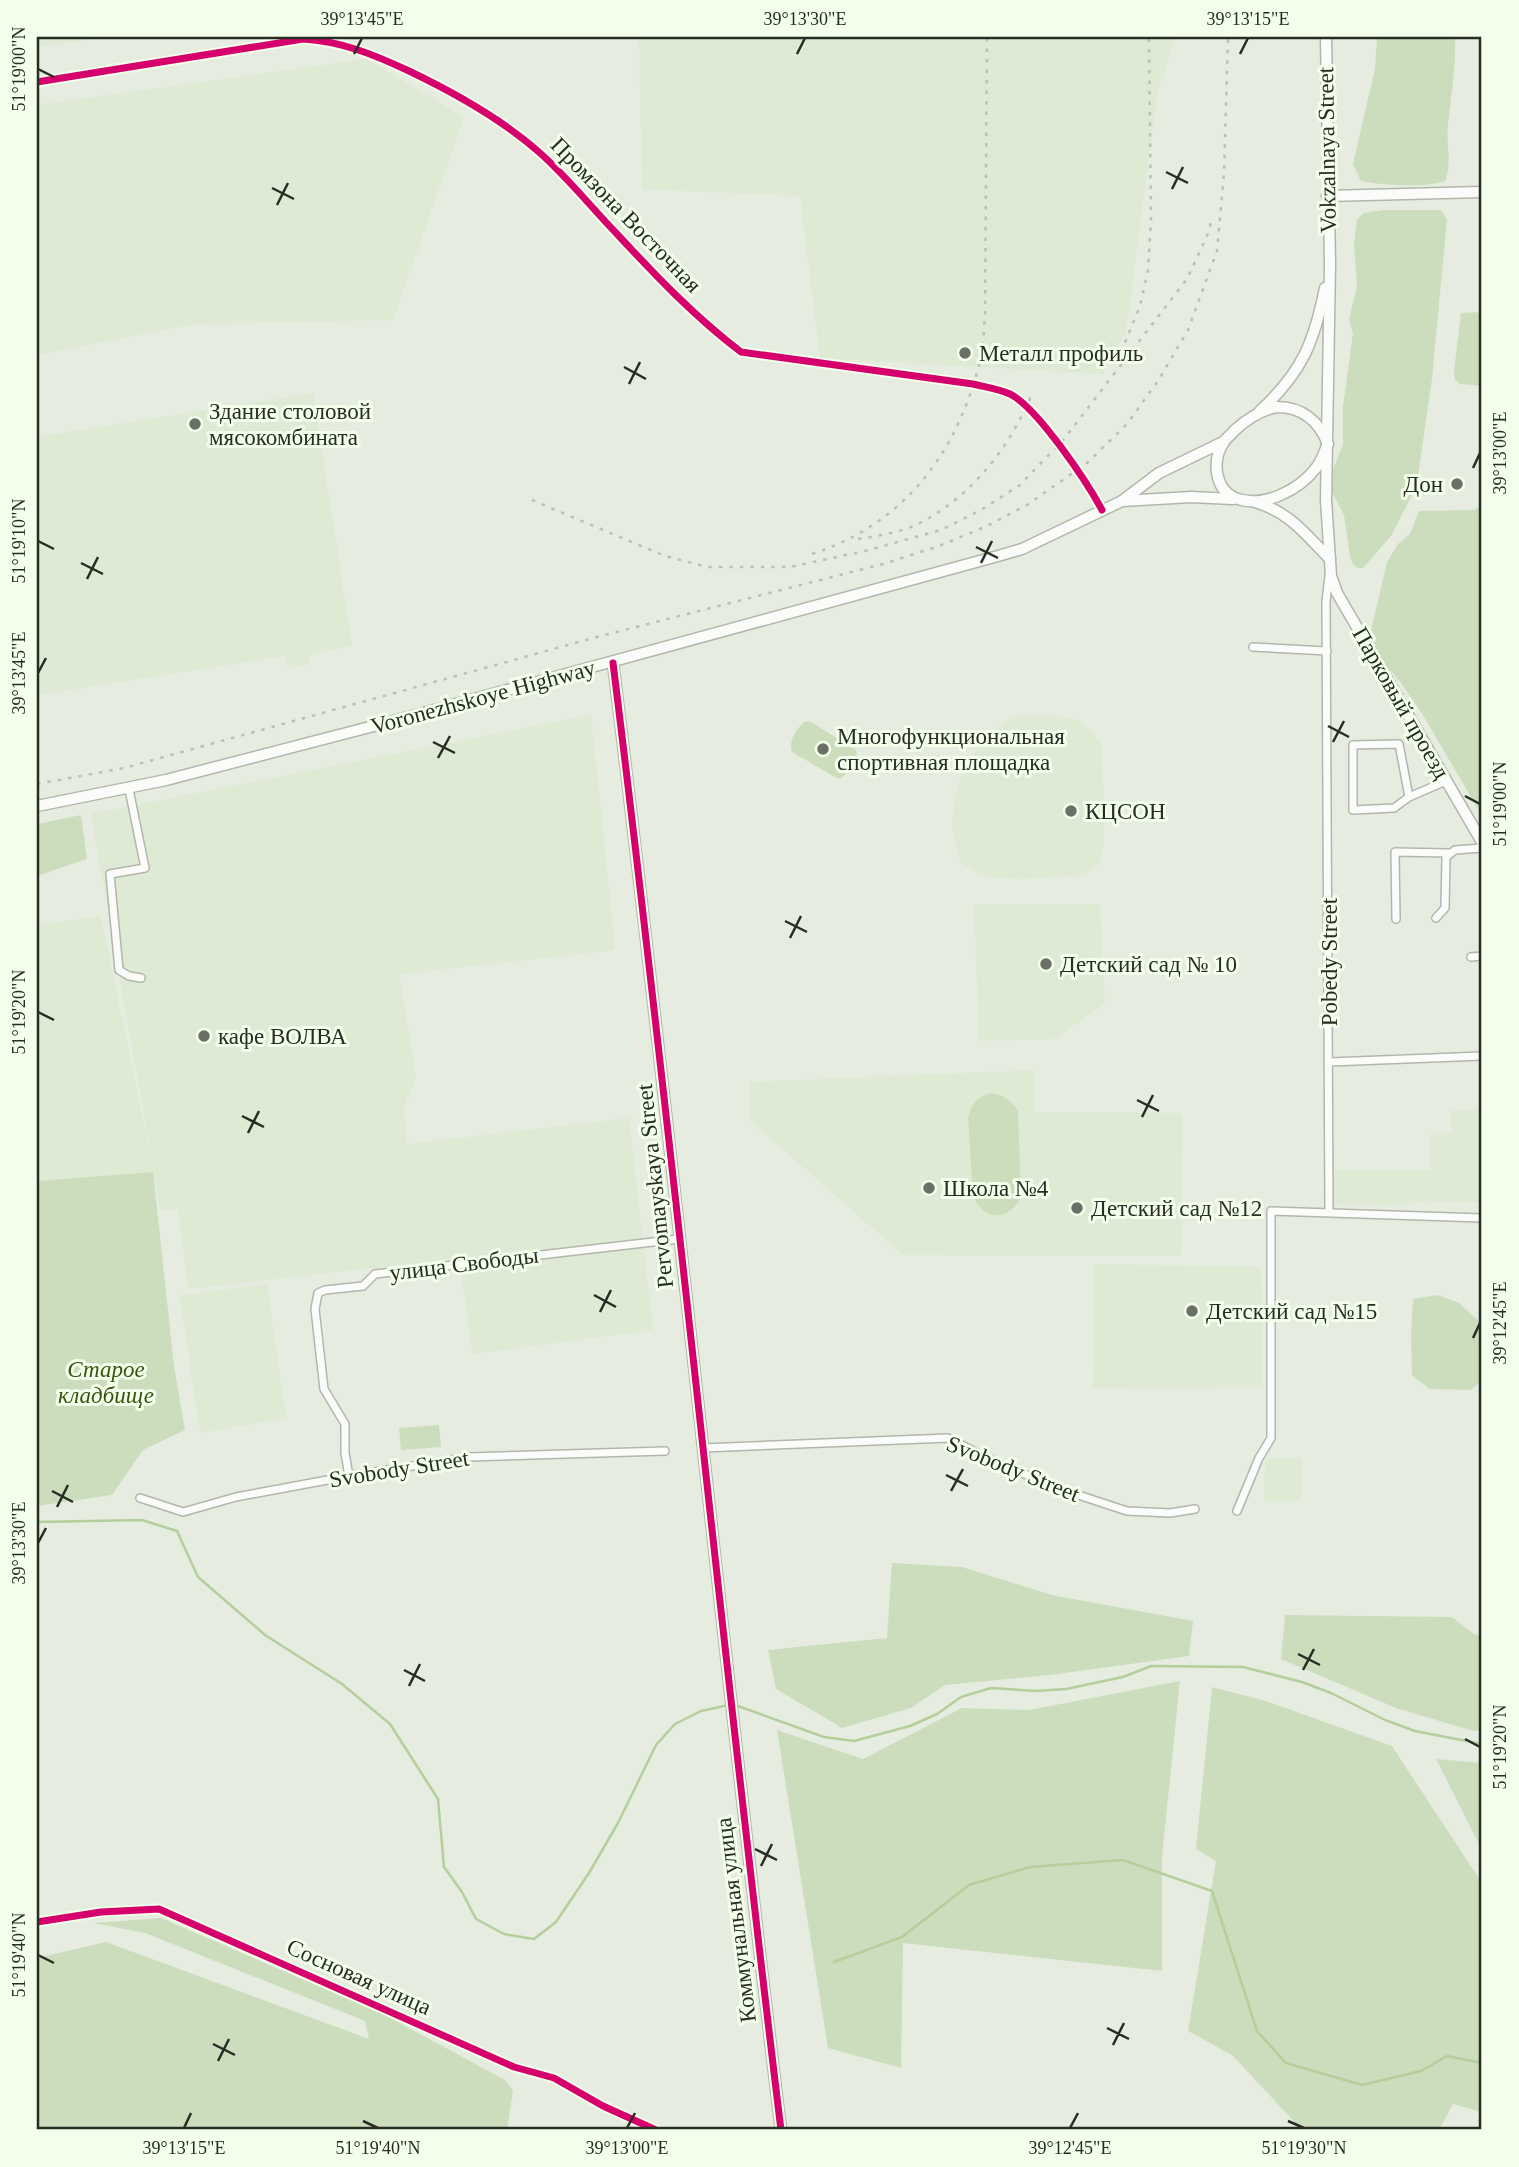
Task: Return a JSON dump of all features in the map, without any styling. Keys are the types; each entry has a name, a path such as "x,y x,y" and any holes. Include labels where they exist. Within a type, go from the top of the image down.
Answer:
{"main road":[{"name":"Vokzalnaya Street","path":"1326,37 1330,264"},
{"path":"1327,196 1482,192"},
{"path":"1122,501 1159,473 1223,442 1280,392 1311,344 1330,264"},
{"name":"Парковый проезд","path":"1330,264 1326,500 1331,576 1337,593 1482,842"},
{"path":"1122,501 1191,497 1253,502 1294,488 1318,466 1328,444 1320,427 1308,416 1294,409 1277,407 1256,415"},
{"path":"1223,442 1216,474 1229,494 1272,508 1290,519 1330,559"},
{"name":"Voronezhskoye Highway","path":"37,806 129,789 613,663 998,556 1021,549 1122,501"},
{"name":"Pervomayskaya Street","path":"613,663 733,1705"},
{"name":"Коммунальная улица","path":"733,1705 744,1828 781,2130"}],"street":[{"name":"Промзона Восточная","path":"37,82 303,39 330,41 380,57 427,79 494,117 539,152 684,304 741,352 973,384 1011,394 1032,411 1077,471 1102,510"},
{"name":"Pobedy Street","path":"1329,1212 1327,618 1330,559"},
{"path":"1253,646 1327,650"},
{"path":"1409,797 1399,744 1353,745 1353,810 1394,808 1409,797 1446,781"},
{"path":"129,789 145,868 110,874 110,884 119,970 129,976 141,978"},
{"path":"1396,919 1395,852 1449,853 1482,848"},
{"path":"1436,918 1445,908 1446,857 1449,853"},
{"path":"1471,957 1482,956"},
{"path":"1330,1062 1482,1056"},
{"path":"1237,1511 1258,1458 1270,1438 1271,1211 1482,1217"},
{"name":"улица Свободы","path":"349,1476 345,1453 345,1423 324,1389 315,1309 318,1293 363,1286 375,1275 679,1239"},
{"name":"Svobody Street","path":"703,1448 948,1438 993,1461 1051,1485 1127,1511 1170,1513 1195,1509"},
{"name":"Svobody Street","path":"139,1498 183,1512 236,1497 469,1457 665,1451"},
{"name":"Сосновая улица","path":"37,1922 101,1912 159,1909 513,2067 554,2078 656,2130"}],"shaded area":[{"path":"37,37 87,37 88,40 37,46"},
{"path":"639,37 1175,37 1157,96 1126,332 1103,374 820,358 800,196 642,189"},
{"path":"366,59 464,117 393,320 195,324 37,355 37,105"},
{"path":"313,393 352,646 309,654 309,664 287,668 284,656 37,695 37,437"},
{"path":"591,715 615,950 399,974 416,1078 404,1107 407,1144 629,1118 653,1330 473,1354 459,1258 188,1289 178,1209 160,1210 153,1172 37,1181 37,925 101,916 153,1168 91,814"},
{"path":"1032,715 1074,718 1090,729 1101,744 1104,846 1099,863 1085,875 997,878 976,872 961,863 952,826 954,800 962,772 984,740 997,729 1011,718"},
{"path":"974,904 1100,904 1105,1003 1055,1039 979,1041"},
{"name":"Школа №4","path":"1033,1070 1033,1112 1183,1113 1181,1256 903,1255 751,1121 750,1082"},
{"path":"1451,1110 1482,1111 1482,1202 1333,1204 1333,1170 1431,1170 1431,1133 1451,1133"},
{"path":"1094,1264 1261,1267 1262,1387 1093,1388"},
{"path":"267,1284 286,1418 200,1433 180,1295"},
{"path":"1265,1458 1302,1459 1301,1501 1264,1501"}],"green space":[{"path":"1377,37 1455,37 1448,133 1449,166 1446,180 1429,185 1392,185 1361,181 1353,164 1375,69"},
{"path":"1383,210 1441,210 1447,219 1432,379 1418,476 1413,493 1391,536 1363,568 1358,568 1350,557 1344,515 1331,490 1331,474 1343,445 1343,407 1353,333 1349,319 1357,286 1354,245 1357,219 1364,213"},
{"path":"1482,312 1482,386 1460,384 1455,380 1454,371 1461,313"},
{"path":"1482,506 1482,816 1423,715 1373,649 1370,635 1387,562 1398,544 1410,534 1419,511 1474,510"},
{"name":"Многофункциональная спортивная площадка","path":"806,721 856,750 857,757 844,776 839,779 792,752 794,735"},
{"path":"81,815 87,859 37,876 37,824"},
{"path":"990,1093 1006,1098 1018,1111 1021,1198 1010,1211 997,1215 984,1211 973,1197 968,1117 976,1102"},
{"name":"Старое кладбище","path":"153,1172 174,1366 185,1430 143,1450 112,1495 37,1506 37,1181"},
{"path":"1438,1295 1459,1303 1482,1324 1482,1380 1471,1390 1429,1389 1412,1375 1413,1299"},
{"path":"439,1425 441,1447 401,1450 399,1428"},
{"path":"892,1563 962,1567 1052,1595 1193,1621 1189,1656 1050,1675 945,1685 911,1708 842,1728 776,1689 768,1650 887,1638"},
{"path":"1285,1615 1452,1617 1475,1635 1482,1635 1482,1730 1473,1731 1396,1708 1281,1659"},
{"path":"1180,1681 1162,1857 1162,1971 903,1943 901,2068 828,2048 777,1730 863,1759 962,1708 1029,1710"},
{"path":"1212,1687 1266,1701 1392,1746 1482,1880 1482,2112 1453,2104 1439,2130 1302,2130 1232,2055 1188,2031 1216,1861 1196,1849"},
{"path":"1436,1759 1482,1763 1482,1850"},
{"path":"161,1918 383,2014 505,2080 513,2091 507,2130 37,2130 37,1958 106,1942 369,2039 365,2021 145,1933 94,1923"}],"waterway":[{"path":"37,1522 142,1520 177,1531 198,1577 265,1635 342,1684 390,1724 438,1799 444,1867 462,1892 476,1919 504,1934 534,1939 556,1922 618,1823 656,1745 675,1724 701,1711 729,1705"},
{"path":"735,1705 824,1737 854,1741 910,1726 937,1714 961,1697 991,1688 1036,1691 1066,1689 1123,1677 1151,1666 1243,1667 1302,1682 1415,1731 1482,1744"},
{"path":"834,1962 902,1937 969,1885 1030,1867 1123,1860 1212,1891 1257,2031 1286,2063 1362,2085 1421,2071 1447,2056 1482,2063"}],"railway":[{"path":"812,554 845,541 900,504 922,481 941,455 970,395 984,337 987,37"},
{"path":"1117,362 1140,306 1148,270 1151,219 1149,37"},
{"path":"37,784 124,768 593,638 883,564 939,546 987,526 1027,505 1087,463 1127,424 1158,381 1188,330 1217,251 1224,173 1228,37"},
{"path":"532,500 665,556 708,567 790,567 865,551 941,530 981,510 1020,485 1064,439 1187,279 1212,219"},
{"path":"858,539 913,526 956,499 1001,451 1032,394"}],"cycle path":[{"path":"37,82 303,39 344,46 383,60 461,98 494,118 540,153 676,296 741,352 973,384 1010,394 1047,429 1102,510"},
{"path":"613,663 781,2130"},
{"path":"37,1922 101,1912 159,1909 514,2067 554,2078 603,2106 656,2130"}],"place":[{"name":"Металл профиль","path":"965,353"},
{"name":"Здание столовой мясокомбината","path":"195,424"},
{"name":"Дон","path":"1457,484"},
{"name":"Многофункциональная спортивная площадка","path":"823,749"},
{"name":"КЦСОН","path":"1071,811"},
{"name":"Детский сад № 10","path":"1046,964"},
{"name":"кафе ВОЛВА","path":"204,1036"},
{"name":"Школа №4","path":"929,1188"},
{"name":"Детский сад №12","path":"1077,1208"},
{"name":"Детский сад №15","path":"1192,1311"}]}
